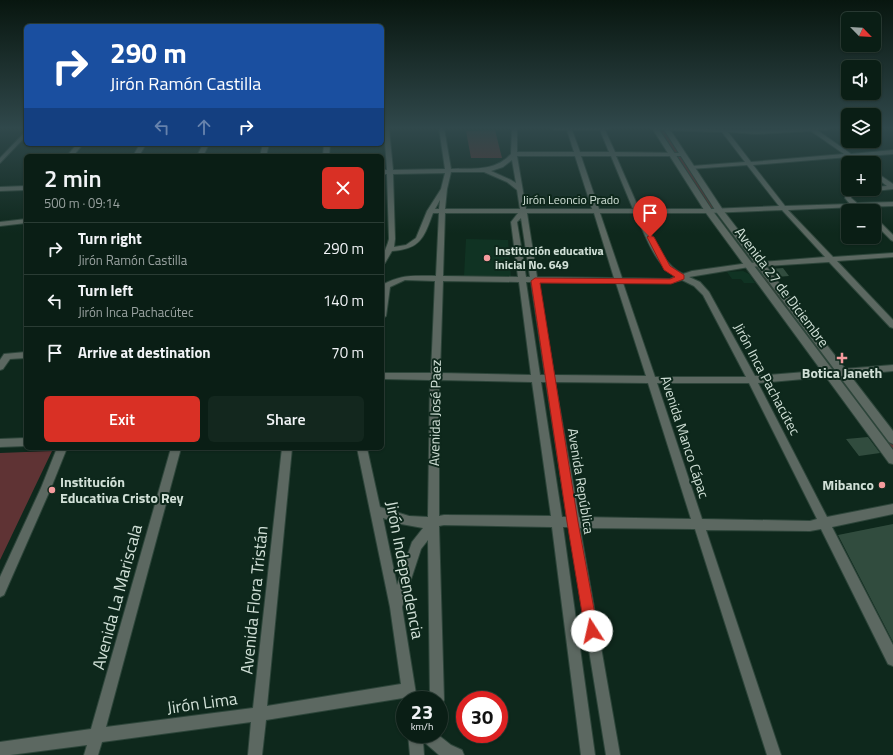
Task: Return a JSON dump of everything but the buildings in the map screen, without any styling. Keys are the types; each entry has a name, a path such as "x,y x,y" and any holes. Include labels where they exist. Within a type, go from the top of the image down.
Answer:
{"street":[{"path":"384,259 390,249 392,239 389,163"},
{"name":"Avenida José Paez","path":"437,691 433,523 435,377 442,211 444,189 448,171 447,163"},
{"path":"384,172 485,170 494,169 505,163"},
{"name":"Avenida República","path":"516,163 573,522 613,755"},
{"name":"Avenida Manco Cápac","path":"580,163 774,755"},
{"name":"Jirón Inca Pachacútec","path":"618,163 637,211 664,263 671,271 697,284 704,291 752,380 826,524 893,659"},
{"name":"Avenida 27 de Diciembre","path":"677,163 749,266 893,459"},
{"name":"Avenida 27 de Diciembre","path":"689,163 720,211 893,439"},
{"path":"692,168 759,163"},
{"path":"750,164 784,208 893,325"},
{"path":"485,170 509,181 520,190"},
{"path":"881,178 893,187"},
{"path":"691,184 702,184"},
{"path":"881,188 893,187"},
{"path":"0,189 24,188"},
{"path":"390,249 400,249 414,244 421,236 430,211 444,189"},
{"path":"848,196 848,198 853,204"},
{"name":"Jirón Leoncio Prado","path":"881,205 893,204"},
{"name":"Jirón Leoncio Prado","path":"430,211 720,211 841,206"},
{"name":"Avenida República","path":"523,211 514,222 557,522 588,755"},
{"path":"0,224 24,221"},
{"path":"881,227 893,238"},
{"path":"384,287 405,278 535,281 671,281 697,272 749,266 893,255"},
{"path":"0,367 7,356 24,355"},
{"path":"384,376 752,380 893,368"},
{"path":"0,443 24,442"},
{"path":"0,591 41,501 61,450"},
{"name":"Avenida La Mariscala","path":"91,755 175,450"},
{"name":"Avenida Flora Tristán","path":"255,755 287,450"},
{"name":"Jirón Independencia","path":"362,450 396,607 408,691"},
{"path":"375,510 412,522 433,523 444,520 810,526 826,524 893,509"},
{"path":"396,607 416,546 433,523"},
{"name":"Jirón Lima","path":"0,749 396,697"},
{"path":"416,743 417,755"},
{"path":"440,743 446,752 457,755"}],"shaded area":[{"path":"679,163 687,163 718,210 709,210"},
{"name":"Institución educativa inicial No. 649","path":"466,239 508,240 511,277 464,276"},
{"path":"752,267 760,267 837,369 830,370"},
{"path":"743,271 749,274 755,283 744,283 741,279 732,279 727,272"},
{"path":"834,375 841,375 893,442 893,455"},
{"path":"52,451 0,560 0,453"}],"place":[{"name":"Institución educativa inicial No. 649","path":"487,258"},
{"name":"Botica Janeth","path":"842,358"},
{"name":"Mibanco","path":"882,485"},
{"name":"Institución Educativa Cristo Rey","path":"52,490"}],"route":[{"path":"592,631 573,522 535,281 671,281 681,277 667,268 650,237"}]}
